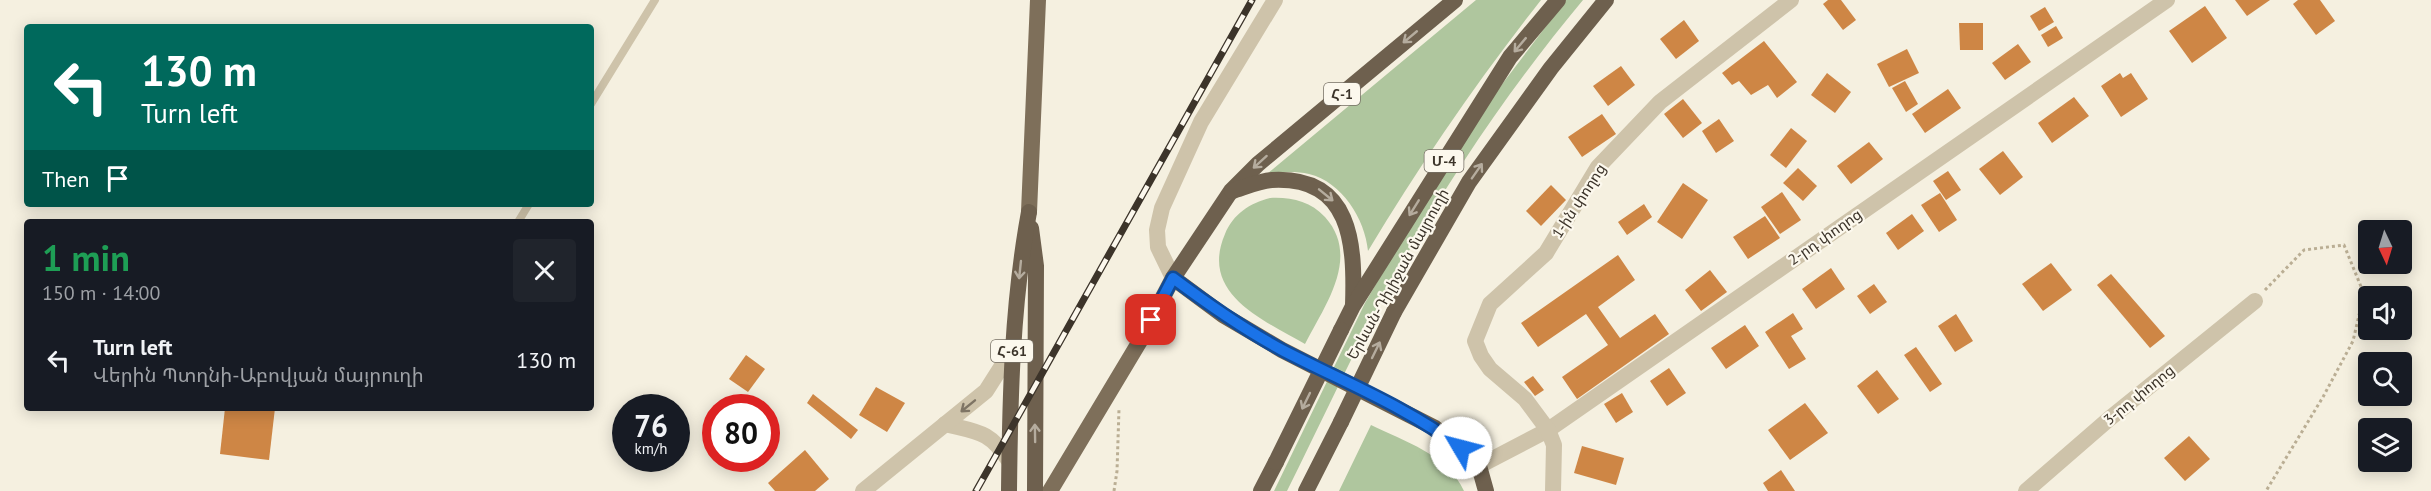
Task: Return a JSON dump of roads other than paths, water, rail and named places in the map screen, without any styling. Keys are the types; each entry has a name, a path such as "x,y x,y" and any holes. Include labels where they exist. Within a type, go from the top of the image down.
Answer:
{"highway":[{"name":"Հ-1","path":"1173,278 1231,191 1258,164 1455,0"},
{"name":"Երևան-Դիլիջան մայրուղի","path":"1261,491 1353,306 1510,57 1558,0"},
{"name":"Երևան-Դիլիջան մայրուղի","path":"1306,491 1394,312 1469,182 1551,68 1606,0"},
{"path":"1231,191 1270,180 1298,181 1322,190 1336,204 1347,225 1352,248 1353,306"},
{"name":"Հ-61","path":"1009,491 1012,350 1029,212"},
{"name":"Հ-61","path":"1029,212 1036,266 1035,491"},
{"path":"1173,278 1223,315 1282,350 1435,428 1461,448 1479,466 1486,491"},
{"path":"1315,491 1321,461"}],"main road":[{"name":"Հ-61","path":"1029,212 1038,0"},
{"name":"Հ-1","path":"1050,491 1116,381 1173,278"}],"street":[{"path":"1173,278 1158,247 1162,208 1201,122 1275,0"},
{"name":"1-ին փողոց","path":"1548,430 1525,399 1490,369 1480,356 1475,341 1490,304 1546,253 1599,167 1660,102 1791,0"},
{"name":"2-րդ փողոց","path":"1479,466 1548,430 2165,1"},
{"name":"3-րդ փողոց","path":"2026,491 2109,419 2255,301"},
{"path":"863,491 986,391 1012,350"},
{"path":"945,424 990,438 998,443 1009,461"},
{"path":"1548,430 1554,445 1553,491"}],"lane":[{"path":"594,99 655,0"}],"railway":[{"path":"976,491 1252,0"}]}
